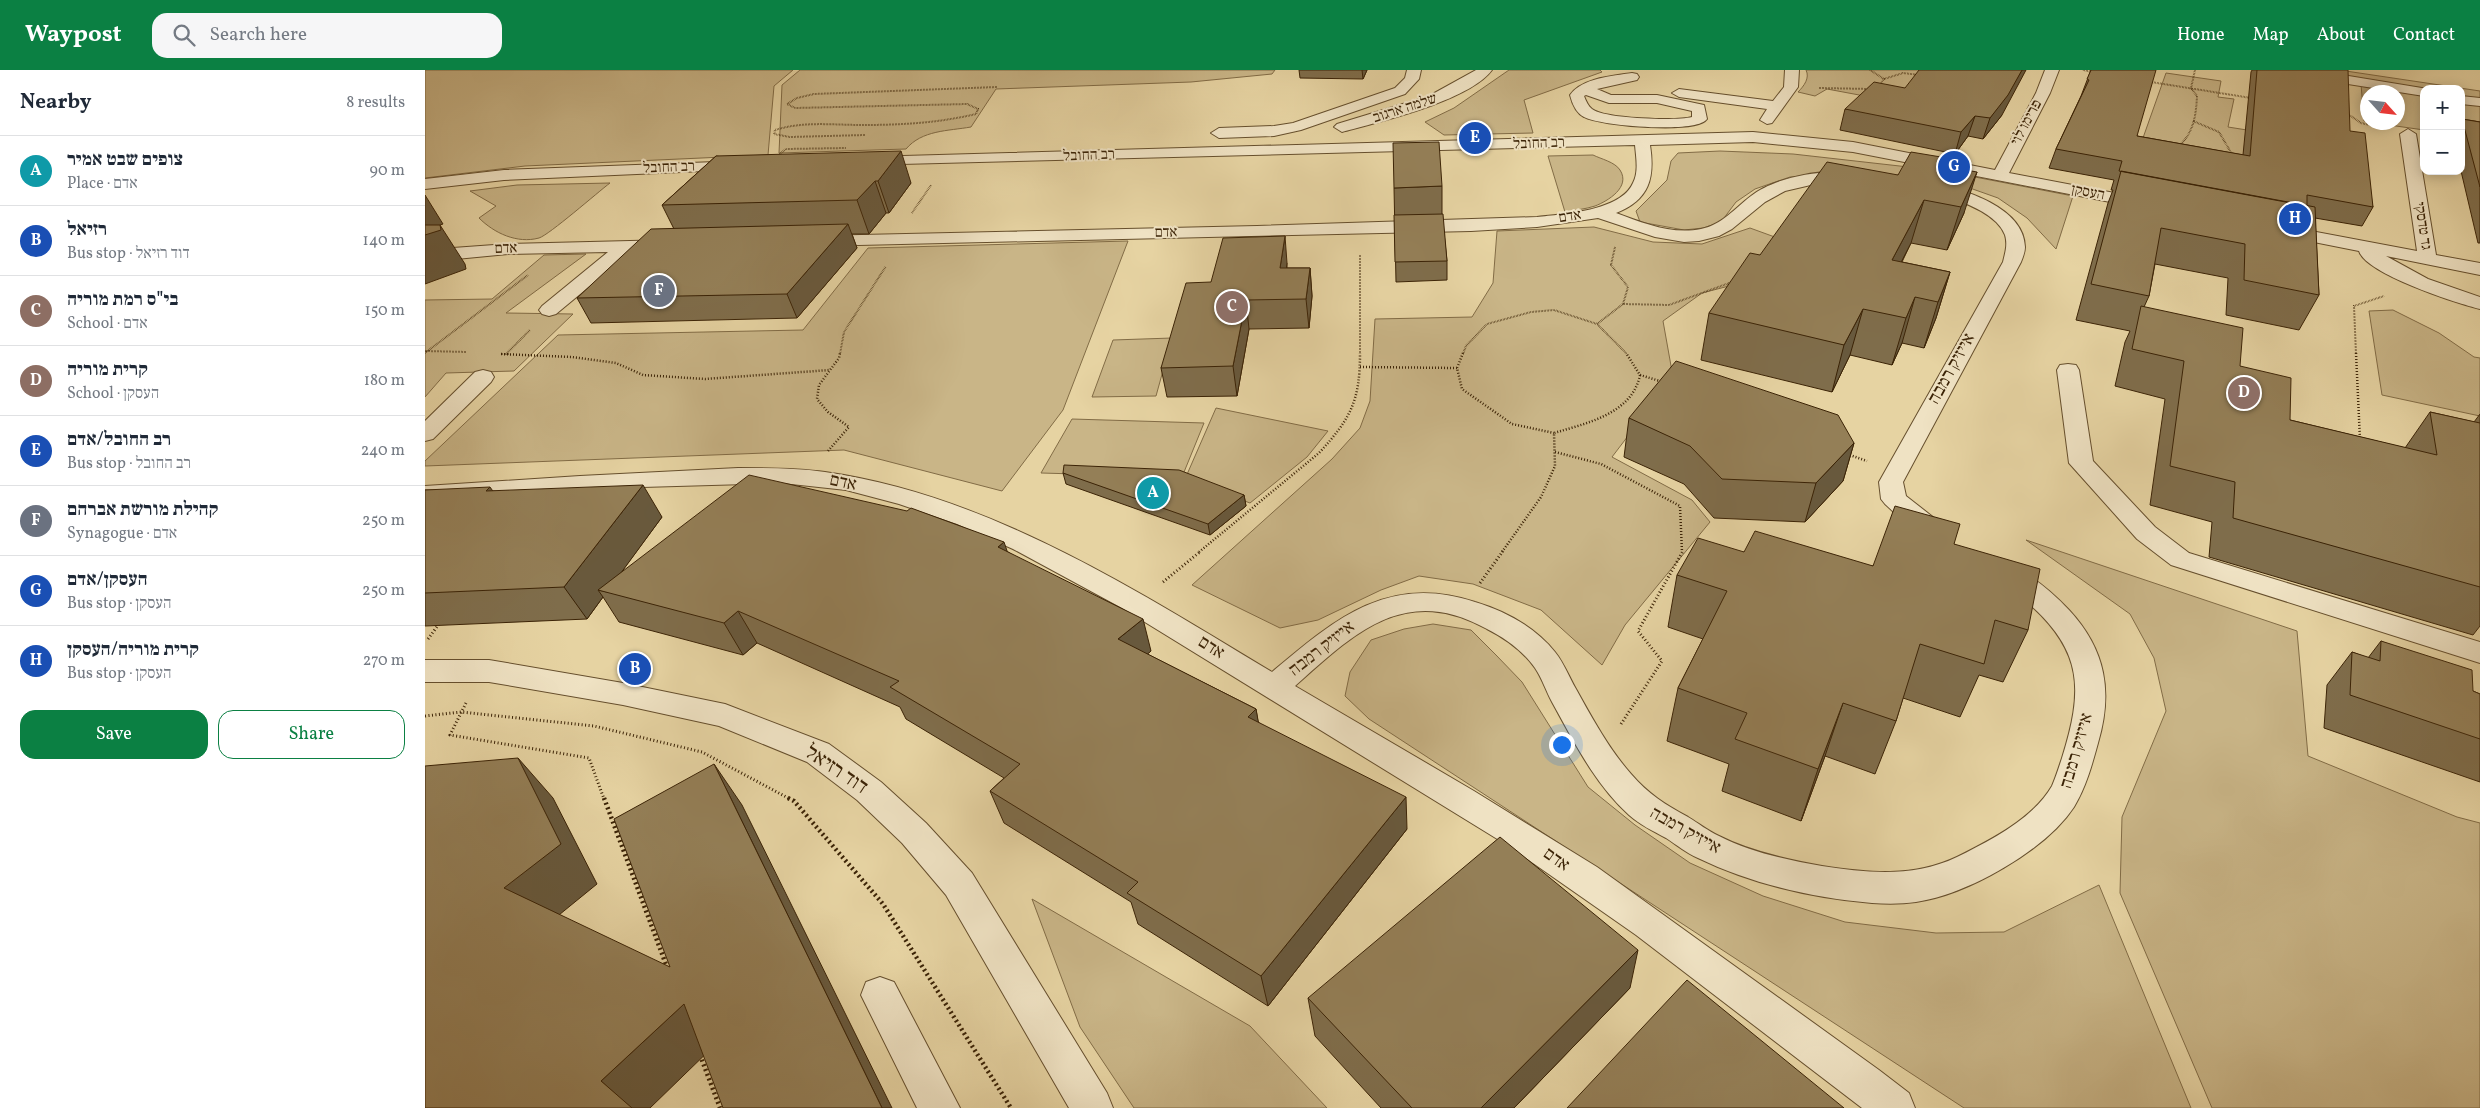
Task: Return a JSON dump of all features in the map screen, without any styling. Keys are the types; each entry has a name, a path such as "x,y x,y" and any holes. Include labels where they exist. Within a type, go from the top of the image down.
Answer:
{"street":[{"path":"1201,134 1274,131 1296,127 1400,91 1412,79 1414,70"},
{"name":"שלמה ארגוב","path":"1318,134 1418,107 1446,95 1485,70"},
{"path":"1753,137 1791,88 1792,70"},
{"name":"פרימו לוי","path":"2000,175 2043,93 2052,70"},
{"path":"2284,70 2420,91"},
{"path":"1584,89 1609,99 1657,99 1699,108 1700,119 1690,122 1604,120 1588,114 1580,104 1577,95 1584,89 1601,82 1637,78 1682,93 1774,109 1789,124 1817,136 1870,150"},
{"path":"2465,100 2480,102"},
{"path":"1351,108 1381,118"},
{"name":"גד טדסקי","path":"2408,134 2427,259"},
{"name":"העסקן","path":"1753,137 1798,140 1870,150 2162,208"},
{"name":"רב החובל","path":"852,155 950,160 1753,137"},
{"name":"אדם","path":"794,242 1360,229 1548,221 1599,212 1622,204 1636,193 1643,184 1645,160 1642,141"},
{"name":"רב החובל","path":"425,184 504,175 767,165"},
{"path":"1599,212 1635,227 1671,235 1695,236 1713,232 1728,225 1759,197 1791,184 1836,178 1877,179"},
{"name":"אייזיק רמבה","path":"1911,183 1943,190 1983,205 2008,225 2015,237 2016,248 2011,262 1891,482 1894,499 1913,516 1953,545"},
{"path":"2267,228 2480,269"},
{"path":"466,234 508,249"},
{"name":"אדם","path":"425,256 508,249 686,244"},
{"path":"549,310 627,246"},
{"path":"2361,246 2391,269 2437,292 2480,303"},
{"path":"2067,370 2081,463 2146,533 2180,559 2480,653"},
{"path":"425,434 483,377"},
{"name":"אדם","path":"425,494 551,484 757,475 807,476 849,483 921,503 985,525 1138,603 1522,836 1668,937 1894,1108"},
{"name":"אייזיק רמבה","path":"1274,687 1340,631 1374,611 1412,603 1433,601 1463,607 1495,620 1543,659 1599,758 1643,808 1709,847 1749,863 1789,875 1880,888 1925,885 1999,853 2039,822 2063,797 2087,726 2092,690 2082,652 2063,619 2036,592 1981,562"},
{"name":"דוד רזיאל","path":"425,671 489,671 623,694 725,716 817,753 875,797 914,833 959,884 1092,1108"},
{"path":"879,995 939,1108"}],"path":[{"path":"1870,70 1884,79"},
{"path":"2083,70 2093,72"},
{"path":"2177,148 2189,139 2197,96 2191,88 2195,70"},
{"path":"1879,87 1884,79 1903,73 1927,76"},
{"path":"2152,82 2259,99"},
{"path":"869,135 790,137 774,134 775,130 795,124 943,121 976,114 979,109 967,104 795,108 787,104 797,98 815,94 997,86"},
{"path":"1791,88 1873,89"},
{"path":"2347,113 2361,123 2408,134"},
{"path":"2193,121 2212,127 2223,134 2233,157"},
{"path":"767,165 785,149 852,155"},
{"path":"807,476 849,427 828,412 817,399 819,385 839,358 844,332 872,292 897,240 950,160"},
{"path":"1597,324 1623,304 1628,287 1611,265 1615,246 1635,227"},
{"path":"1138,603 1319,453 1340,430 1357,401 1360,382 1360,229"},
{"path":"425,353 564,247"},
{"path":"1623,304 1669,305 1741,279"},
{"path":"2360,441 2354,306 2421,284"},
{"path":"483,377 549,310"},
{"path":"1554,310 1597,324 1631,358 1640,375 1635,391 1618,408 1592,420 1554,433 1512,424 1462,389 1457,368 1465,346 1487,324 1531,312 1554,310"},
{"path":"506,354 572,357 616,363 643,376 705,379 830,370"},
{"path":"1360,366 1457,368"},
{"path":"1640,375 1665,382"},
{"path":"1463,607 1541,497 1555,466 1554,433"},
{"path":"1555,452 1601,464 1680,506 1683,550 1638,631 1662,660 1599,758"},
{"path":"1841,452 1897,471"},
{"path":"425,642 442,619"},
{"path":"489,671 461,712 450,735 589,758 672,979"},
{"path":"425,716 461,712 593,726 702,752 794,800 883,904 1011,1108"},
{"path":"699,1053 720,1108"}],"shaded area":[{"path":"425,70 793,70 774,86 768,155 525,166 425,178"},
{"path":"800,70 1275,70 1272,74 1191,82 996,89 971,127 936,132 920,138 906,149 779,153 782,85"},
{"path":"1509,70 1600,70 1602,72 1524,100 1533,133 1444,135 1425,122 1454,108"},
{"path":"1806,70 1921,70 1929,108 1827,89 1815,96 1798,92 1807,79"},
{"path":"2339,70 2440,85 2420,85 2420,129 2405,127 2405,85 2361,84"},
{"path":"2166,73 2221,81 2218,97 2234,99 2228,127 2285,136 2281,177 2138,152"},
{"path":"2465,89 2480,91 2480,138 2465,136"},
{"path":"1720,151 1793,154 1944,171 2073,196 2056,249 2027,218 1998,198 1967,187 1844,172 1790,177 1755,189 1736,202 1721,222 1703,228 1684,230 1640,222 1636,211 1667,180 1671,161 1678,153"},
{"path":"1593,155 1618,167 1623,176 1623,182 1612,197 1600,204 1565,212 1548,156"},
{"path":"610,183 544,235 539,238 522,240 499,233 479,218 496,206 470,191 517,185"},
{"path":"1594,227 1653,242 1702,244 1750,228 1783,240 1756,279 1702,293 1663,321 1673,377 1612,457 1692,500 1710,522 1625,625 1602,665 1541,610 1473,584 1419,576 1381,590 1318,620 1280,628 1192,585 1332,459 1360,428 1370,401 1375,319 1472,317 1493,283 1497,231"},
{"path":"1128,241 1063,410 1002,491 844,450 425,466 425,461 558,335 803,330 868,248"},
{"path":"586,254 506,313 573,314 514,371 446,373 425,397 425,300 492,299 544,255"},
{"path":"2393,310 2439,333 2474,357 2480,358 2480,416 2382,395 2369,311"},
{"path":"1172,338 1156,396 1092,397 1113,340"},
{"path":"1216,408 1328,431 1307,457 1250,503 1185,479"},
{"path":"1072,419 1204,423 1182,477 1041,473"},
{"path":"2026,540 2297,631 2308,756 2457,817 2480,823 2480,1108 2212,1108 2120,893 2122,817 2166,711 2154,658 2130,614"},
{"path":"1433,624 1471,630 1522,682 1588,787 1635,825 1690,863 1763,896 1845,922 1936,933 2004,932 2099,885 2191,1108 1964,1108 1369,719 1345,696 1350,672 1371,640 1404,629"},
{"path":"1032,899 1250,1026 1327,1108 1134,1108 1080,1027"}],"building":[{"path":"1919,70 2022,70 2008,95 1990,118 1975,116 1961,132 1845,109 1874,82 1905,88"},
{"path":"2091,70 2156,70 2137,136 2250,156 2257,70 2348,70 2350,131 2365,133 2373,207 2307,195 2307,206 2119,171 2122,161 2056,149 2089,80 2087,79"},
{"path":"2465,120 2480,122 2480,187 2465,130"},
{"path":"1439,142 1442,186 1394,188 1393,143"},
{"path":"901,151 878,181 875,181 857,200 662,205 716,156"},
{"path":"1911,152 1947,158 1943,166 1977,172 1961,207 1924,200 1892,260 1950,272 1938,302 1915,297 1906,318 1863,309 1844,345 1709,313 1750,253 1760,255 1827,162 1898,175"},
{"path":"2121,171 2315,207 2319,295 2244,280 2245,244 2161,228 2149,296 2091,284"},
{"path":"1443,214 1447,261 1395,262 1394,215"},
{"path":"848,224 787,294 577,298 651,229"},
{"path":"425,225 440,225 441,230 425,235"},
{"path":"1285,236 1280,268 1310,268 1306,299 1246,300 1233,366 1161,368 1186,283 1211,282 1223,238"},
{"path":"2141,306 2243,328 2240,366 2291,378 2290,420 2437,455 2430,412 2480,423 2480,587 2233,518 2235,482 2170,466 2184,361 2132,349"},
{"path":"1676,361 1838,415 1854,443 1816,483 1722,479 1690,446 1629,418"},
{"path":"1064,465 1179,470 1244,495 1208,524 1063,473"},
{"path":"749,475 907,511 911,508 1004,542 998,547 1143,619 1118,639 1256,709 1248,717 1406,797 1261,976 1127,893 1138,882 990,791 1020,764 890,687 899,681 738,611 724,623 598,590"},
{"path":"643,485 564,587 425,593 425,490 490,487 486,491"},
{"path":"1895,506 1960,524 1954,544 2040,569 2028,630 1995,620 1984,664 1920,644 1896,721 1843,703 1818,769 1735,739 1747,713 1678,688 1727,591 1677,575 1698,538 1744,552 1755,531 1873,566"},
{"path":"2381,641 2472,670 2473,691 2480,694 2480,739 2350,695 2352,652 2380,661"},
{"path":"518,758 561,844 504,888 670,967 614,819 714,764 882,1108 723,1108 684,1004 601,1081 632,1108 425,1108 425,766"},
{"path":"1500,837 1638,950 1481,1108 1412,1108 1308,998"},
{"path":"1687,980 1844,1108 1567,1108"}],"place":[{"name":"רב החובל/אדם","path":"1475,138"},
{"name":"העסקן/אדם","path":"1954,167"},
{"name":"קרית מוריה/העסקן","path":"2295,219"},
{"name":"קהילת מורשת אברהם","path":"659,291"},
{"name":"בי\"ס רמת מוריה","path":"1232,307"},
{"name":"קרית מוריה","path":"2244,393"},
{"name":"צופים שבט אמיר","path":"1153,493"},
{"name":"רזיאל","path":"635,669"}]}
